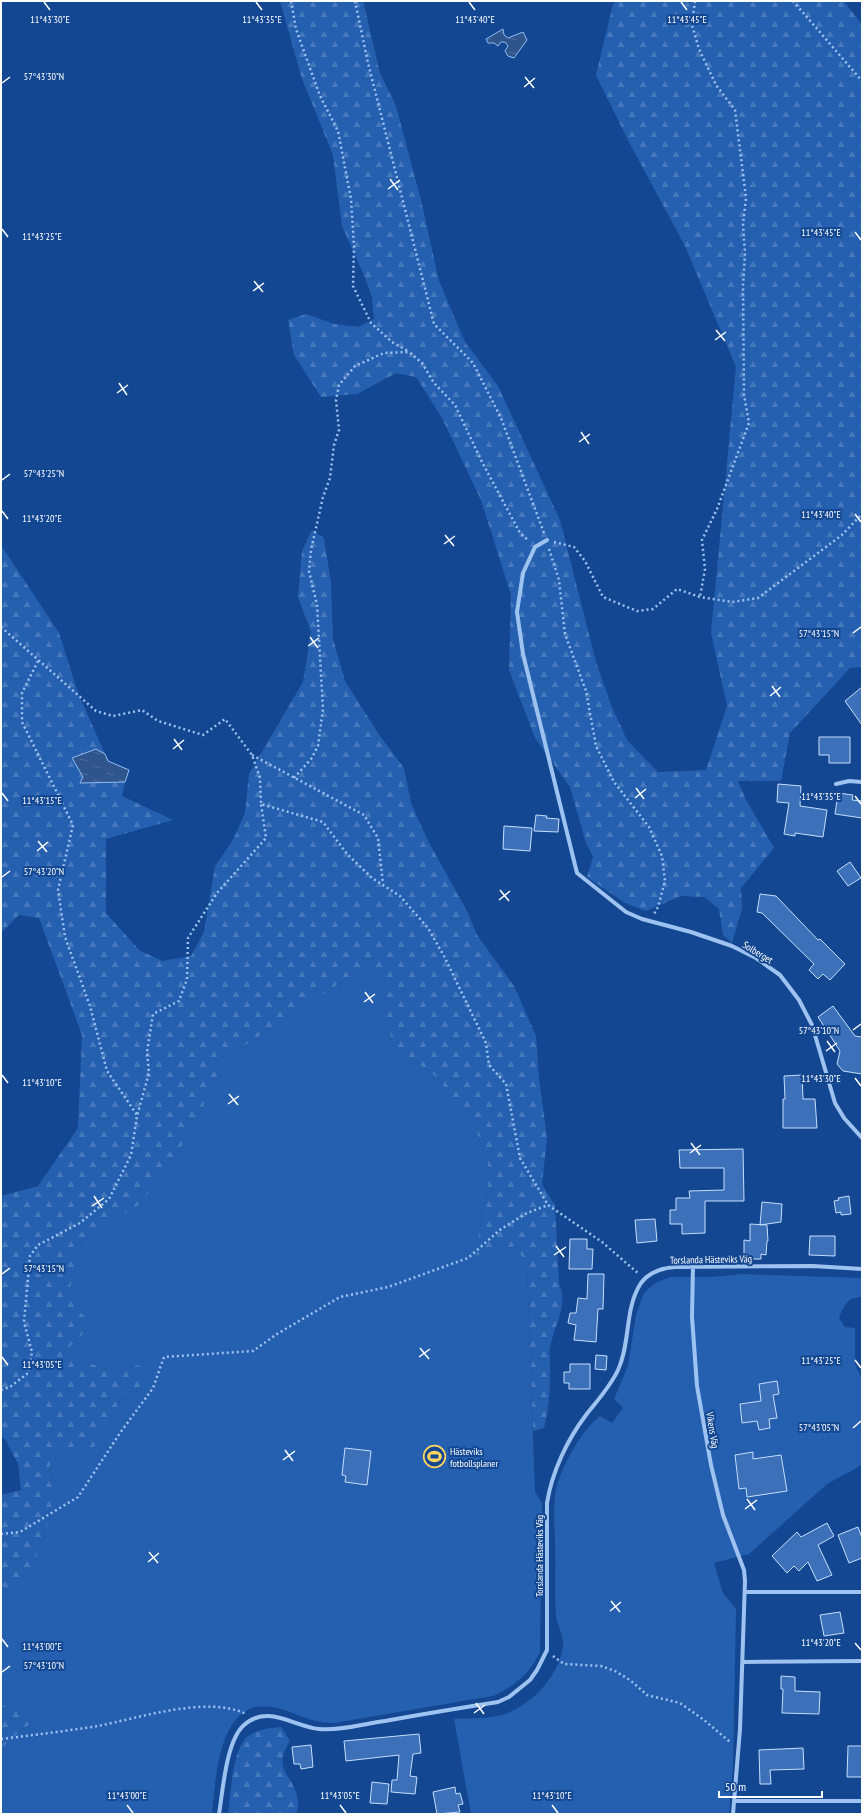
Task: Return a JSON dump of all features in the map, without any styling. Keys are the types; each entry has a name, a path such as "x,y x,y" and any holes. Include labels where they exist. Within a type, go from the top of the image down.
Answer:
{"street":[{"path":"535,547 547,540"},
{"name":"Solberget","path":"535,547 523,573 517,612 523,654 555,776 572,857 577,873 626,912 649,921 691,932 732,946 756,958 780,975 799,1000 812,1025 835,1103 844,1118 862,1138"},
{"path":"836,784 849,781 862,782"},
{"name":"Torslanda Hästeviks Väg","path":"252,1719 262,1716 272,1716 319,1729 347,1728 498,1702 508,1697 530,1680 547,1650 547,1503 550,1484 569,1441 618,1370 626,1344 628,1315 634,1294 642,1281 652,1273 663,1268 692,1266 813,1266 862,1269"},
{"name":"Vikens Väg","path":"692,1266 692,1317 697,1386 711,1465 723,1515 744,1570 745,1592 743,1662 739,1743 733,1814"},
{"path":"745,1592 862,1592"},
{"path":"743,1662 862,1661"},
{"path":"219,1814 232,1744 241,1728 252,1719"},
{"path":"734,1801 862,1801"}],"path":[{"path":"291,1 296,29 301,44 320,96 338,132 351,199 354,246 353,286 371,323 392,342 409,352 422,363 434,383 455,405 482,462 520,533 535,547"},
{"path":"355,1 370,70 434,324 473,363 501,418 547,540 559,580 565,634 586,691 596,746 614,782 649,827 662,856 665,881 658,907 649,921"},
{"path":"695,1 692,25 699,49 716,85 735,110 746,198 743,224 745,254 743,285 744,395 749,423 719,503 702,540 705,569 700,597"},
{"path":"793,1 862,81"},
{"path":"294,778 311,759 318,746 323,709 317,605 309,571 311,550 323,497 330,478 334,445 339,430 336,400 339,385 355,366 384,353 409,352"},
{"path":"547,540 574,547 585,561 603,597 638,611 653,609 677,589 700,597 732,602 758,598 842,535 859,517 862,517"},
{"path":"1,627 96,711 113,716 142,710 158,721 204,735 225,719 252,755 260,778 261,804 266,838 217,893 188,938 186,979 179,1001 153,1014 147,1052 148,1073 137,1116 131,1155 109,1199 80,1223 38,1245 30,1256 24,1322 32,1352 28,1373 10,1388 1,1390"},
{"path":"38,661 22,693 22,722 73,825 58,890 64,936 90,1006 107,1071 137,1116"},
{"path":"252,755 364,815 378,838 383,885"},
{"path":"261,804 323,822 347,854 372,878 400,896 423,922 444,956 486,1043 489,1065 506,1084 520,1158 548,1205 602,1242 640,1275 642,1281"},
{"path":"1,1534 20,1532 78,1497 120,1433 153,1388 164,1357 253,1351 277,1334 340,1297 388,1288 468,1258 501,1230 527,1213 548,1205"},
{"path":"547,1650 564,1664 601,1666 615,1671 630,1680 647,1695 680,1703 732,1743 739,1743"},
{"path":"1,1739 56,1733 193,1707 219,1706 235,1709 252,1719"}],"green space":[{"path":"280,1 363,1 380,73 396,106 421,200 439,281 465,342 498,386 560,520 596,662 611,705 627,740 658,772 706,770 727,706 711,633 736,367 685,246 630,144 596,75 613,4 617,1 844,1 862,25 862,667 850,668 790,733 781,781 738,781 746,800 774,848 741,888 742,908 732,943 723,935 719,909 704,897 681,896 646,911 625,903 587,877 593,857 586,843 570,787 535,738 509,670 511,595 481,500 442,418 416,377 396,373 357,394 321,397 294,355 288,320 306,314 334,324 359,327 374,319 372,297 342,226 333,155 302,79"},
{"path":"312,530 324,538 331,583 333,639 345,681 380,736 404,768 411,803 428,841 468,913 477,935 514,986 536,1036 539,1078 547,1138 542,1184 555,1206 559,1283 562,1292 562,1308 550,1350 549,1396 544,1428 533,1431 527,1265 515,1246 475,1256 490,1172 474,1123 434,1075 392,1045 381,979 369,964 226,1058 189,1136 140,1204 84,1240 68,1295 86,1319 82,1335 62,1354 116,1372 138,1365 147,1373 138,1390 125,1393 93,1450 77,1452 49,1451 52,1483 52,1513 31,1571 5,1592 1,1589 1,1495 21,1490 18,1464 5,1439 1,1437 1,1196 38,1186 78,1128 82,1035 39,918 19,915 1,933 1,545 59,633 78,693 105,754 96,749 72,758 83,777 80,782 125,782 122,796 173,820 106,839 106,913 139,950 162,961 191,956 204,932 215,866 233,840 245,813 249,774 303,682 311,632 298,597 302,551"},
{"path":"369,964 381,979 392,1045 434,1075 474,1123 490,1172 475,1256 515,1246 527,1265 535,1492 542,1503 540,1652 531,1667 521,1678 508,1688 493,1696 334,1723 318,1721 273,1707 255,1707 241,1714 231,1727 223,1743 215,1781 212,1814 1,1814 1,1749 20,1731 32,1723 13,1709 1,1705 1,1589 5,1592 31,1571 52,1513 52,1483 49,1451 77,1452 93,1450 125,1393 138,1390 138,1365 116,1372 61,1354 82,1335 68,1295 84,1240 140,1204 189,1136 226,1058"},
{"path":"743,1274 862,1278 862,1297 849,1300 839,1318 845,1327 855,1328 855,1364 862,1379 862,1465 827,1484 749,1554 714,1563 723,1593 736,1609 733,1766 729,1814 471,1814 454,1719 494,1717 500,1716 515,1709 535,1696 551,1677 557,1667 561,1656 563,1642 555,1607 555,1492 564,1466 586,1431 600,1416 612,1423 623,1408 614,1399 628,1366 636,1315 644,1293 655,1283 670,1277 711,1277"},
{"path":"1,1705 13,1709 32,1723 20,1731 1,1749"},
{"path":"281,1727 290,1741 285,1751 283,1767 296,1793 298,1805 296,1814 228,1814 235,1761 243,1742 248,1736 260,1730"}],"water":[{"path":"503,29 504,35 508,38 523,32 527,40 514,58 508,56 505,51 508,46 505,42 501,42 498,46 494,43 488,43 486,39"},
{"path":"96,749 105,754 108,761 129,770 125,782 80,783 83,777 72,758"}],"building":[{"path":"862,687 862,725 845,701"},
{"path":"819,737 850,737 850,763 829,763 829,755 819,755"},
{"path":"778,784 801,786 800,806 827,810 823,837 795,833 795,836 784,834 789,803 777,802"},
{"path":"838,793 853,795 852,800 862,801 862,818 835,814"},
{"path":"536,815 547,816 546,818 559,819 558,832 534,831"},
{"path":"504,826 532,828 530,851 503,849"},
{"path":"850,862 861,878 848,886 837,871"},
{"path":"760,894 776,896 818,940 820,939 845,964 830,980 823,974 818,979 809,970 814,964 762,913 757,912"},
{"path":"833,1006 855,1036 862,1037 862,1074 843,1071 837,1064 840,1051 818,1017"},
{"path":"802,1075 803,1099 815,1099 817,1128 783,1128 783,1099 785,1099 784,1076"},
{"path":"743,1149 744,1201 705,1201 705,1233 682,1234 682,1224 670,1224 670,1210 676,1210 676,1198 690,1198 689,1191 724,1190 724,1168 680,1168 679,1150"},
{"path":"849,1196 851,1214 841,1215 841,1212 836,1213 834,1201 839,1200 838,1198"},
{"path":"762,1202 782,1204 781,1222 760,1225"},
{"path":"655,1219 657,1241 637,1243 635,1220"},
{"path":"750,1224 767,1225 768,1241 766,1255 761,1254 761,1259 744,1259 744,1240 750,1241"},
{"path":"810,1236 835,1236 835,1256 809,1255"},
{"path":"570,1239 587,1239 587,1249 593,1249 592,1269 569,1269"},
{"path":"588,1274 604,1274 603,1309 598,1309 596,1342 574,1340 576,1325 568,1323 570,1313 576,1313 578,1298 587,1299"},
{"path":"596,1355 607,1356 606,1370 595,1369"},
{"path":"570,1364 590,1364 590,1389 569,1389 569,1383 564,1383 564,1372 570,1372"},
{"path":"777,1381 779,1394 773,1395 777,1418 769,1419 770,1428 759,1430 757,1421 742,1423 740,1404 761,1401 759,1384"},
{"path":"345,1448 371,1451 367,1485 345,1482 346,1476 342,1475"},
{"path":"753,1452 753,1459 781,1455 787,1491 747,1497 746,1488 739,1489 735,1455"},
{"path":"827,1523 834,1536 818,1545 832,1575 817,1581 808,1562 799,1571 794,1566 787,1573 772,1556 797,1532 801,1537"},
{"path":"858,1527 862,1538 862,1558 849,1563 838,1535"},
{"path":"840,1612 844,1633 824,1636 820,1615"},
{"path":"781,1676 795,1677 795,1691 820,1692 819,1714 782,1713 783,1689 781,1689"},
{"path":"419,1734 421,1753 413,1754 410,1776 417,1777 415,1794 391,1792 392,1780 397,1780 399,1755 346,1761 344,1741"},
{"path":"311,1745 313,1767 301,1769 300,1764 294,1764 292,1747"},
{"path":"848,1746 862,1746 862,1777 847,1777"},
{"path":"803,1748 804,1769 770,1770 771,1784 760,1784 759,1750"},
{"path":"372,1782 389,1784 387,1804 370,1803"},
{"path":"455,1787 456,1794 460,1793 463,1804 458,1805 460,1812 437,1814 433,1792"}],"place":[{"name":"Hästeviks fotbollsplaner","path":"434,1457"}]}
